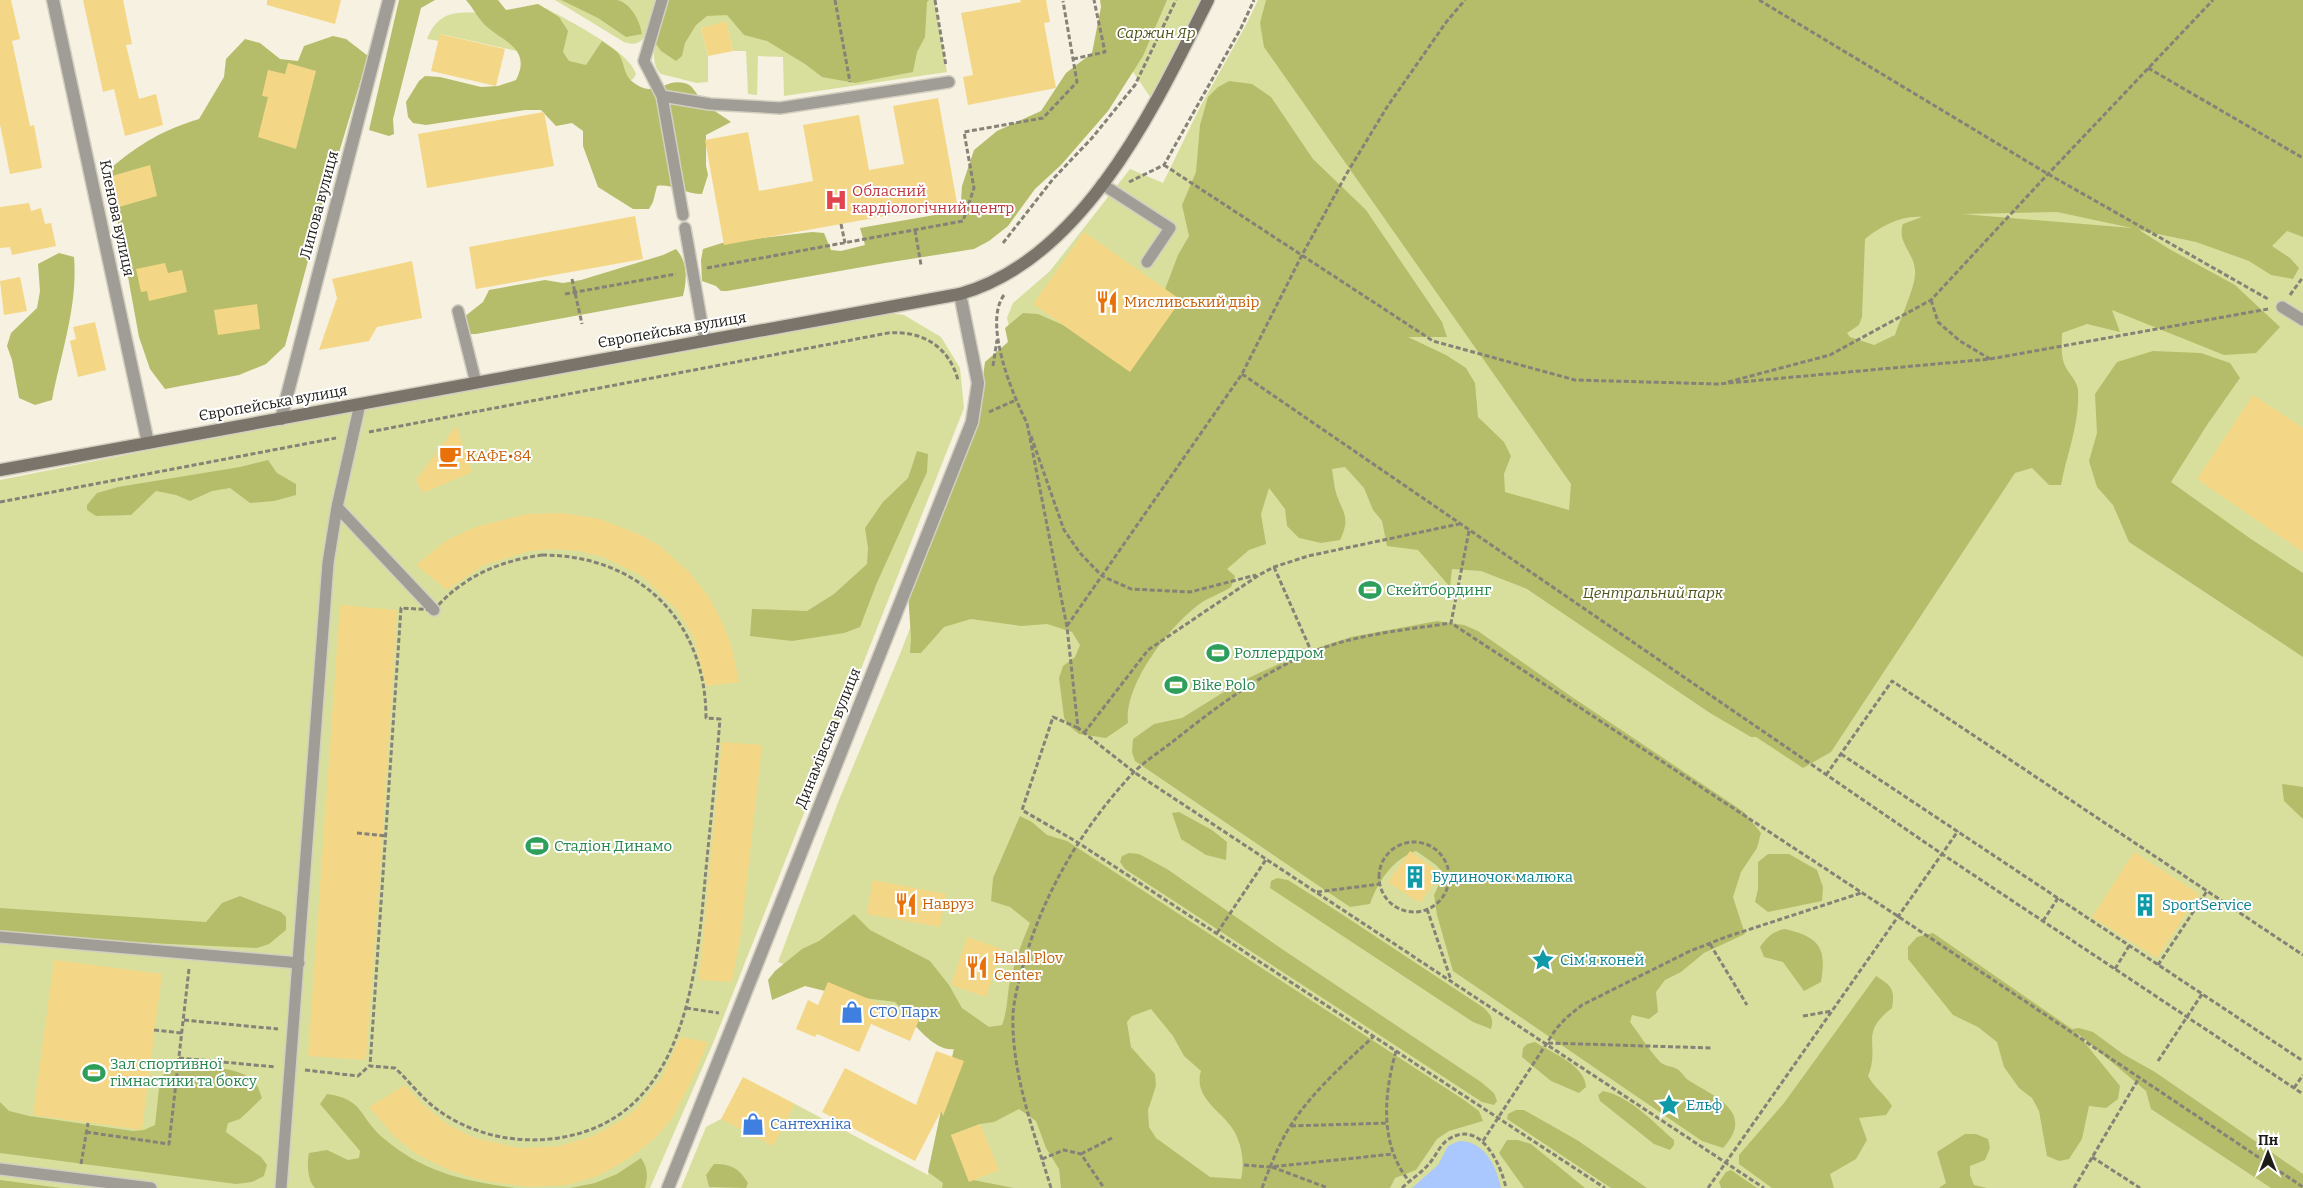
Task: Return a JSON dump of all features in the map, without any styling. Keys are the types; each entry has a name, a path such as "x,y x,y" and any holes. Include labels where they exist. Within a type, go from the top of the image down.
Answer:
{"main road":[{"name":"Європейська вулиця","path":"0,470 960,294 993,282 1015,270 1108,187 1155,104 1208,0"}],"street":[{"name":"Кленова вулиця","path":"53,0 148,443"},
{"name":"Липова вулиця","path":"281,418 390,0"},
{"name":"Динамівська вулиця","path":"668,1188 972,422 976,408 978,383 960,294"}],"lane":[{"path":"662,0 644,61 662,96 683,215"},
{"path":"662,96 710,104 780,108 949,82"},
{"path":"1108,187 1170,228 1146,262"},
{"path":"685,228 705,340"},
{"path":"2282,307 2303,320"},
{"path":"458,311 476,383"},
{"path":"281,1188 300,963 325,602 337,507 360,404"},
{"path":"337,507 434,610"},
{"path":"0,937 300,963"},
{"path":"0,1168 151,1188"}],"path":[{"path":"835,0 852,97"},
{"path":"935,0 949,82"},
{"path":"1073,58 1105,52 1094,0"},
{"path":"1003,243 1053,179 1092,138 1135,85 1176,0"},
{"path":"1108,187 1164,165 1241,28 1254,0"},
{"path":"1067,627 1242,374 1302,255 1347,173 1388,107 1465,0"},
{"path":"1759,0 2048,174 2282,307"},
{"path":"1718,384 1830,355 1931,300 2214,0"},
{"path":"565,294 963,221 974,188 964,132 1043,118 1078,82 1063,1"},
{"path":"2148,68 2303,158"},
{"path":"1164,165 1433,341 1575,380 1718,384 1990,359 2282,307"},
{"path":"841,224 845,243"},
{"path":"915,230 921,265"},
{"path":"572,279 582,324"},
{"path":"1007,292 998,306 995,323 997,340 1016,400 1027,423 1064,530 1080,553 1102,576 1131,589 1190,592 1258,575"},
{"path":"1931,300 1938,322 1960,341 1990,359"},
{"path":"0,502 894,332 922,336 941,349 954,369 959,384"},
{"path":"1242,374 1942,854 2303,1094"},
{"path":"1027,423 1067,627 1078,728"},
{"path":"1084,733 1148,650 1258,575 1274,567 1308,556 1460,524"},
{"path":"1450,623 1469,531"},
{"path":"180,1058 358,1076 370,1066 395,1068 437,1109 474,1129 518,1140 560,1138 585,1132 635,1101 653,1080 667,1058 686,1008 698,951 720,719 706,718 704,690 694,653 678,621 657,596 634,578 601,563 555,555 520,558 484,571 451,592 434,610 401,608 370,1066"},
{"path":"1274,567 1312,652"},
{"path":"1051,1188 1030,1121 1019,1071 1013,1034 1013,1011 1018,984 1034,930 1047,900 1078,842 1134,772 1224,703 1263,678 1312,652 1335,644 1450,623 1899,917 2303,1187"},
{"path":"1826,775 1892,681 2303,955"},
{"path":"1605,1188 1078,842 1022,810 1053,717 1078,728 1134,772 1452,980 1764,1188"},
{"path":"1841,754 2303,1061"},
{"path":"1708,1188 1958,831"},
{"path":"357,833 386,836"},
{"path":"1420,843 1431,846 1440,853 1446,863 1449,873 1448,885 1444,895 1437,904 1427,909 1417,912 1398,908 1384,894 1380,884 1383,862 1389,853 1398,846 1420,843"},
{"path":"1217,933 1267,858"},
{"path":"1317,892 1380,884"},
{"path":"2158,965 2207,892"},
{"path":"1483,1141 1547,1043 1566,1018 1582,1005 1654,968 1710,944 1862,893"},
{"path":"2043,921 2058,898"},
{"path":"1427,909 1452,980"},
{"path":"1710,944 1747,1005"},
{"path":"2115,970 2129,946"},
{"path":"86,1132 169,1144 191,953"},
{"path":"2158,1061 2202,994"},
{"path":"686,1008 722,1013"},
{"path":"1803,1016 1833,1010"},
{"path":"184,1020 294,1030"},
{"path":"154,1030 182,1033"},
{"path":"1262,1188 1290,1126 1312,1097 1374,1036"},
{"path":"1547,1043 1712,1048"},
{"path":"1396,1051 1388,1083 1387,1123 1393,1154 1409,1181"},
{"path":"2294,1088 2303,1075"},
{"path":"2074,1188 2139,1078"},
{"path":"79,1179 88,1123"},
{"path":"1290,1126 1387,1123"},
{"path":"1402,1188 1426,1167 1444,1142 1451,1137 1468,1135 1483,1141 1497,1161 1506,1188"},
{"path":"1042,1159 1064,1150 1081,1154 1112,1138"},
{"path":"1081,1154 1104,1188"},
{"path":"1244,1165 1270,1167 1393,1154"},
{"path":"2092,1157 2140,1188"},
{"path":"1270,1167 1328,1188"}],"green space":[{"path":"399,0 435,0 421,8 393,119 394,134 389,136 369,130"},
{"path":"466,0 498,0 506,10 538,4 559,17 568,31 563,52 569,61 586,65 602,41 619,54 628,77 634,83 649,89 677,82 691,87 707,105 731,122 706,135 706,166 708,175 702,194 662,185 657,186 649,209 633,209 598,187 583,146 583,131 572,123 556,126 541,110 525,110 426,125 413,123 408,117 406,102 419,81 425,76 440,77 481,87 498,86 516,80 520,69 518,52 483,23"},
{"path":"555,0 655,0 650,23 644,38 633,44 624,42"},
{"path":"561,0 617,0 622,2 634,13 642,34 626,37 598,18"},
{"path":"663,0 929,0 927,2 925,37 917,52 913,72 855,83 822,77 805,64 767,41 744,35 727,15 707,16 696,25 685,43 682,56 676,61 661,51 656,44 661,24 659,20"},
{"path":"668,0 935,0 947,72 784,96 783,57 758,56 757,95 748,94 746,51 733,51 726,22 701,28 708,56 708,82 697,83 661,74 656,68 654,49"},
{"path":"1100,0 1167,0 1143,56 1108,111 1061,165 1035,189 1008,226 989,241 974,249 727,291 721,291 716,286 702,281 701,260 703,249 722,243 812,232 824,233 831,250 841,251 865,245 860,228 952,212 961,201 962,186 974,150 997,131 1041,111 1066,73 1092,53 1101,7"},
{"name":"Саржин Яр","path":"1116,0 1208,0 1155,104 1129,66"},
{"name":"Центральний парк","path":"1258,0 2303,0 2303,1188 681,1188 706,1127 721,1119 795,1104 928,1175 955,1042 817,976 778,962 839,800 900,654 990,423 1013,342 1007,318 1013,303 1050,271 1130,169 1163,183 1199,109"},
{"path":"1266,0 2303,0 2303,237 2287,231 2272,246 2290,258 2299,268 2293,279 2271,275 2249,261 2196,242 2139,230 2235,285 2280,327 2256,353 2224,355 2112,310 2120,332 2087,324 2062,333 2063,360 2077,386 2078,402 2075,426 2061,485 2049,485 2032,468 2015,473 1831,752 1803,768 1756,737 1751,737 1710,713 1527,589 1481,571 1452,569 1450,587 1418,550 1387,546 1382,521 1373,510 1364,488 1345,467 1332,469 1337,497 1345,519 1340,540 1321,543 1299,538 1287,526 1285,509 1269,488 1261,514 1266,544 1249,550 1227,569 1235,576 1231,587 1201,603 1163,640 1141,674 1133,691 1128,723 1106,738 1079,734 1067,724 1064,717 1059,678 1063,666 1075,657 1080,645 1072,632 1047,624 1021,626 971,619 944,627 921,653 910,653 908,593 976,428 985,362 1008,342 1005,328 1023,313 1038,314 1118,349 1164,292 1178,255 1189,236 1182,205 1196,172 1200,125 1208,97 1218,87 1229,81 1252,84 1271,97 1313,159 1366,210 1442,322 1447,337 1408,337 1446,355 1466,368 1475,383 1478,417 1504,442 1511,456 1504,474 1505,492 1569,510 1571,484 1264,47 1260,23","holes":["2057,212 2132,228 1962,214 1963,214","1922,217 1903,224 1902,237 1913,261 1915,275 1910,296 1895,335 1874,345 1850,337 1847,333 1859,325 1862,317 1865,239 1892,222 1906,218"]},
{"path":"538,4 593,35 621,55 631,65 636,74 633,79 628,81 562,61 441,34 439,41 427,39 433,27 441,19 450,15 512,11"},
{"path":"333,36 346,39 368,56 322,209 285,346 266,364 239,375 165,389 150,369 139,337 118,222 112,167 153,138 199,119 224,77 226,59 245,39 260,43 280,59 298,61 304,46"},
{"path":"676,249 683,260 686,271 683,296 476,334 470,334 465,330 464,317 483,302 489,290 545,280 563,283 581,280 663,255"},
{"path":"59,253 74,257 74,293 52,400 35,405 19,398 12,360 7,346 11,333 37,308 40,291 38,264"},
{"path":"855,309 904,315 941,337 960,368 964,408 714,1041 650,1188 0,1188 0,480"},
{"path":"2153,351 2201,353 2230,363 2240,378 2207,425 2171,482 2251,539 2303,573 2303,657 2129,542 2113,505 2097,487 2089,461 2097,433 2095,394 2117,362"},
{"path":"917,451 928,454 927,472 876,585 860,627 844,633 792,641 750,636 752,609 807,611 834,594 867,564 868,548 865,528 883,502 908,478"},
{"path":"268,460 277,473 296,484 296,495 274,501 250,503 230,488 212,491 190,501 176,495 156,491 131,515 96,516 87,510 87,505 97,493 118,487 240,467"},
{"path":"1437,621 1464,625 1478,631 1572,697 1744,812 1761,833 1757,848 1741,872 1733,897 1745,934 1704,953 1681,972 1665,980 1656,992 1658,1012 1649,1019 1632,1015 1630,1022 1660,1062 1677,1069 1688,1080 1720,1099 1734,1115 1735,1125 1732,1135 1723,1148 1702,1141 1453,971 1437,915 1434,895 1444,874 1436,865 1416,851 1393,865 1377,887 1370,904 1350,907 1135,761 1132,752 1133,739 1154,724 1182,718 1240,682 1302,653 1351,637"},
{"path":"2282,784 2303,787 2303,819 2284,801"},
{"path":"1179,812 1212,830 1227,842 1226,860 1206,855 1181,839 1172,813"},
{"path":"1020,816 1032,822 1047,835 1067,841 1464,1100 1479,1111 1483,1121 1449,1131 1437,1139 1416,1170 1395,1178 1390,1188 1061,1188 1059,1169 1046,1148 1036,1121 1019,1109 994,1122 980,1124 951,1135 968,1179 1014,1188 942,1188 943,1183 928,1172 954,1049 938,1045 930,1040 914,1025 895,1002 841,995 805,986 772,1000 768,980 775,971 802,949 819,941 854,914 870,930 930,961 949,985 962,1008 989,1027 1002,1025 1013,970 1030,923 1010,907 991,901 993,878","holes":["1151,1009 1173,1036 1184,1056 1201,1071 1200,1081 1206,1099 1226,1121 1237,1137 1242,1158 1241,1179 1210,1177 1156,1138 1149,1127 1148,1110 1156,1086 1155,1074 1131,1047 1127,1022 1132,1016"]},
{"path":"1129,853 1139,854 1167,869 1282,949 1481,1082 1494,1093 1497,1101 1494,1105 1482,1102 1125,869 1120,862 1122,856"},
{"path":"1768,854 1789,854 1817,870 1823,887 1822,901 1768,912 1755,902 1758,889 1758,862"},
{"path":"1277,878 1288,880 1484,1008 1491,1017 1491,1029 1473,1022 1270,888 1271,881"},
{"path":"240,896 281,912 286,917 286,930 269,944 257,948 84,940 0,931 0,908 206,922 222,903"},
{"path":"1785,929 1797,932 1813,940 1821,952 1823,970 1821,982 1804,991 1783,962 1764,957 1760,947 1771,935"},
{"path":"1933,933 2072,1029 2079,1028 2093,1032 2123,1054 2155,1072 2303,1174 2303,1188 2271,1188 2151,1109 2146,1091 2076,1032 2120,1086 2118,1099 2106,1108 2089,1106 2082,1139 2069,1159 2059,1161 2047,1156 2039,1111 2032,1098 2019,1088 2004,1067 1997,1042 1978,1027 1953,1015 1908,959 1908,947 1917,937"},
{"path":"1876,976 1891,989 1893,1002 1892,1008 1882,1017 1873,1033 1871,1065 1868,1076 1892,1106 1886,1115 1859,1118 1867,1140 1856,1159 1830,1174 1834,1188 1772,1188 1739,1164 1739,1155 1784,1103"},
{"path":"1535,1042 1574,1066 1584,1079 1586,1087 1579,1093 1551,1081 1522,1057 1523,1048 1527,1044"},
{"path":"170,1067 228,1069 249,1077 256,1084 262,1098 240,1119 228,1123 226,1132 261,1157 267,1165 264,1176 252,1182 236,1184 0,1153 0,1102 9,1111 29,1116 133,1131 144,1130 155,1125 160,1079"},
{"path":"1603,1091 1623,1098 1650,1118 1674,1140 1674,1145 1670,1150 1654,1144 1600,1101 1598,1095"},
{"path":"327,1094 339,1096 355,1105 382,1137 412,1159 428,1167 461,1178 515,1188 315,1188 309,1176 309,1153 327,1150 348,1160 359,1158 360,1151 320,1104"},
{"path":"1516,1110 1524,1110 1577,1140 1647,1188 1611,1188 1507,1119 1508,1114"},
{"path":"1965,1134 1976,1134 1988,1139 1990,1148 1985,1160 1970,1166 1970,1175 1974,1185 1987,1188 1939,1188 1946,1183 1937,1152"},
{"path":"1507,1140 1518,1140 1531,1144 1585,1188 1524,1188 1499,1153"},
{"path":"641,1158 647,1173 645,1188 570,1188 595,1183 617,1174"},
{"path":"714,1164 730,1166 738,1170 748,1183 746,1188 709,1187 706,1175"},
{"path":"1731,1170 1757,1188 1721,1188 1719,1182 1726,1172"},
{"path":"0,1180 61,1188 0,1188"}],"water":[{"path":"1459,1141 1476,1145 1488,1156 1496,1171 1501,1188 1412,1188 1438,1165 1448,1146"}],"building":[{"path":"0,0 11,0 20,39 12,41 30,126 34,125 42,168 10,174 0,124"},
{"path":"83,0 123,0 132,44 126,45 139,99 156,94 163,125 125,136 114,89 103,92"},
{"path":"267,0 341,0 335,24 267,5"},
{"path":"1020,0 1046,0 1050,22 1044,23 1056,88 968,105 963,77 973,75 961,13 1021,2"},
{"path":"726,21 733,51 708,56 701,28"},
{"path":"440,34 505,49 496,86 431,71"},
{"path":"288,63 316,71 296,149 258,137 268,97 262,96 268,70 285,74"},
{"path":"938,98 957,203 724,245 705,140 748,132 759,191 813,181 803,125 859,115 869,170 904,164 893,106"},
{"path":"544,112 554,166 427,188 418,134"},
{"path":"150,165 157,196 119,207 112,176"},
{"path":"29,203 31,211 41,208 45,224 51,223 56,246 12,255 10,247 0,248 0,207"},
{"path":"635,216 643,259 476,289 469,247"},
{"name":"Мисливський двір","path":"1084,232 1181,300 1130,372 1033,304"},
{"path":"412,261 422,318 377,327 369,341 319,350 337,298 332,279"},
{"path":"165,263 168,273 182,270 187,292 149,301 147,291 141,292 136,269"},
{"path":"20,277 27,311 4,315 0,281"},
{"path":"257,304 260,329 218,335 214,310"},
{"path":"95,322 106,370 78,377 70,341 76,339 73,327"},
{"path":"2253,395 2303,428 2303,552 2197,479"},
{"path":"456,426 472,472 423,493 416,480"},
{"path":"562,513 600,519 643,536 661,547 689,572 709,597 721,620 731,644 739,682 706,686 694,638 677,610 642,576 603,557 578,551 553,549 530,551 484,565 447,590 416,565 447,540 478,526 527,514"},
{"path":"340,605 397,610 366,1060 308,1056"},
{"path":"722,742 762,745 741,933 732,982 699,980"},
{"name":"Будиночок малюка","path":"1410,851 1441,873 1420,903 1388,882"},
{"name":"SportService","path":"2134,852 2199,894 2157,958 2092,917"},
{"name":"Навруз","path":"873,880 946,894 940,927 867,914"},
{"name":"Halal Plov Center","path":"967,937 1002,949 986,997 951,985"},
{"name":"Зал спортивної гімнастики та боксу","path":"54,960 162,974 142,1130 33,1115"},
{"name":"СТО Парк","path":"828,982 919,1020 910,1041 871,1024 859,1052 817,1034 815,1037 796,1029 808,1000 818,1005"},
{"path":"680,1037 708,1042 693,1078 672,1119 654,1139 628,1159 598,1176 567,1185 528,1187 480,1180 451,1171 416,1154 395,1137 369,1107 405,1085 421,1103 448,1125 475,1138 519,1148 559,1146 593,1136 623,1119 637,1108 662,1077"},
{"path":"936,1051 964,1061 943,1116 941,1111 915,1161 822,1112 845,1068 916,1105"},
{"path":"743,1077 795,1104 773,1146 721,1119"},
{"path":"980,1124 999,1170 969,1182 951,1135"}],"place":[{"name":"Обласний кардiологiчний центр","path":"836,200"},
{"name":"Мисливський двір","path":"1107,302"},
{"name":"КАФЕ•84","path":"450,456"},
{"name":"Скейтбординг","path":"1370,590"},
{"name":"Роллердром","path":"1218,653"},
{"name":"Bike Polo","path":"1176,685"},
{"name":"Стадіон Динамо","path":"537,846"},
{"name":"Будиночок малюка","path":"1415,877"},
{"name":"Навруз","path":"906,904"},
{"name":"SportService","path":"2145,905"},
{"name":"Сім'я коней","path":"1543,960"},
{"name":"Halal Plov Center","path":"977,967"},
{"name":"СТО Парк","path":"852,1012"},
{"name":"Зал спортивної гімнастики та боксу","path":"94,1073"},
{"name":"Ельф","path":"1669,1105"},
{"name":"Сантехніка","path":"753,1124"}]}
